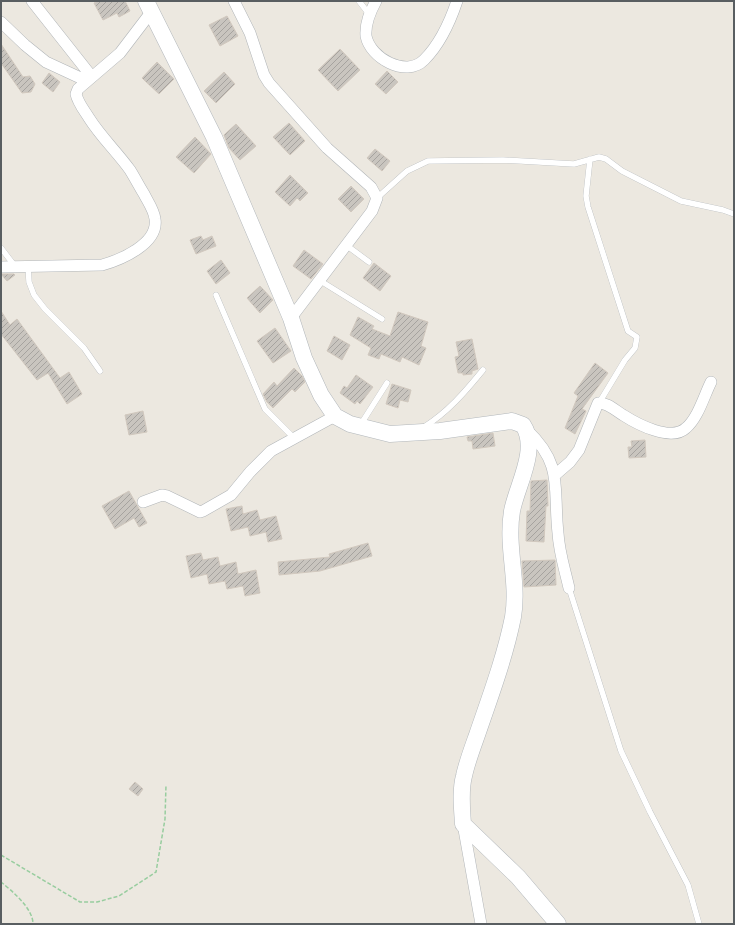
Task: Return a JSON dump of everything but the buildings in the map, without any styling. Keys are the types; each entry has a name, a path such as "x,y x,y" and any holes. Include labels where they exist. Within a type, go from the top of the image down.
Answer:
{"street":[{"path":"32,1 89,79"},
{"path":"234,1 250,33 264,75 269,83 327,148 371,187 377,198 372,211 291,318"},
{"path":"376,1 369,14 366,25 367,38 374,50 385,60 397,67 410,68 423,61 432,49 449,24 457,1"},
{"path":"1,267 14,265 102,265 117,261 140,247 149,238 156,220 153,210 130,171 97,130 76,94 78,89 120,53 149,6"},
{"path":"149,6 214,137 291,318 304,358 321,395 335,416 359,426 390,434 416,433 512,421 523,425 541,443 547,453 555,475 558,535 569,588"},
{"path":"1,22 25,45 46,62 89,79"},
{"path":"555,475 567,465 579,450 598,404 607,405 638,425 658,431 680,432 684,430 693,419 711,382"},
{"path":"143,502 162,495 200,512 203,511 230,495 260,461 271,451 335,416"},
{"path":"481,924 463,824 462,794 464,777 491,692 513,614 514,591 509,535 512,510 530,445 527,430"},
{"path":"463,824 518,877 558,924"}],"lane":[{"path":"360,1 369,14"},
{"path":"377,198 408,171 428,161 503,160 574,164 599,157 622,171 681,201 692,205 723,210 734,214"},
{"path":"590,159 586,196 588,206 628,331 637,337 635,348 625,360 598,404"},
{"path":"346,244 369,262"},
{"path":"1,248 14,265"},
{"path":"28,266 29,282 34,295 45,309 84,348 100,371"},
{"path":"319,280 382,319"},
{"path":"216,295 264,409 294,438"},
{"path":"416,433 449,408 483,370"},
{"path":"359,426 387,383"},
{"path":"569,588 621,751 646,806 688,885 699,924"}],"path":[{"path":"1,855 80,902 97,902 119,896 156,872 165,819 166,785"},
{"path":"1,882 20,898 33,919 33,924"}]}
